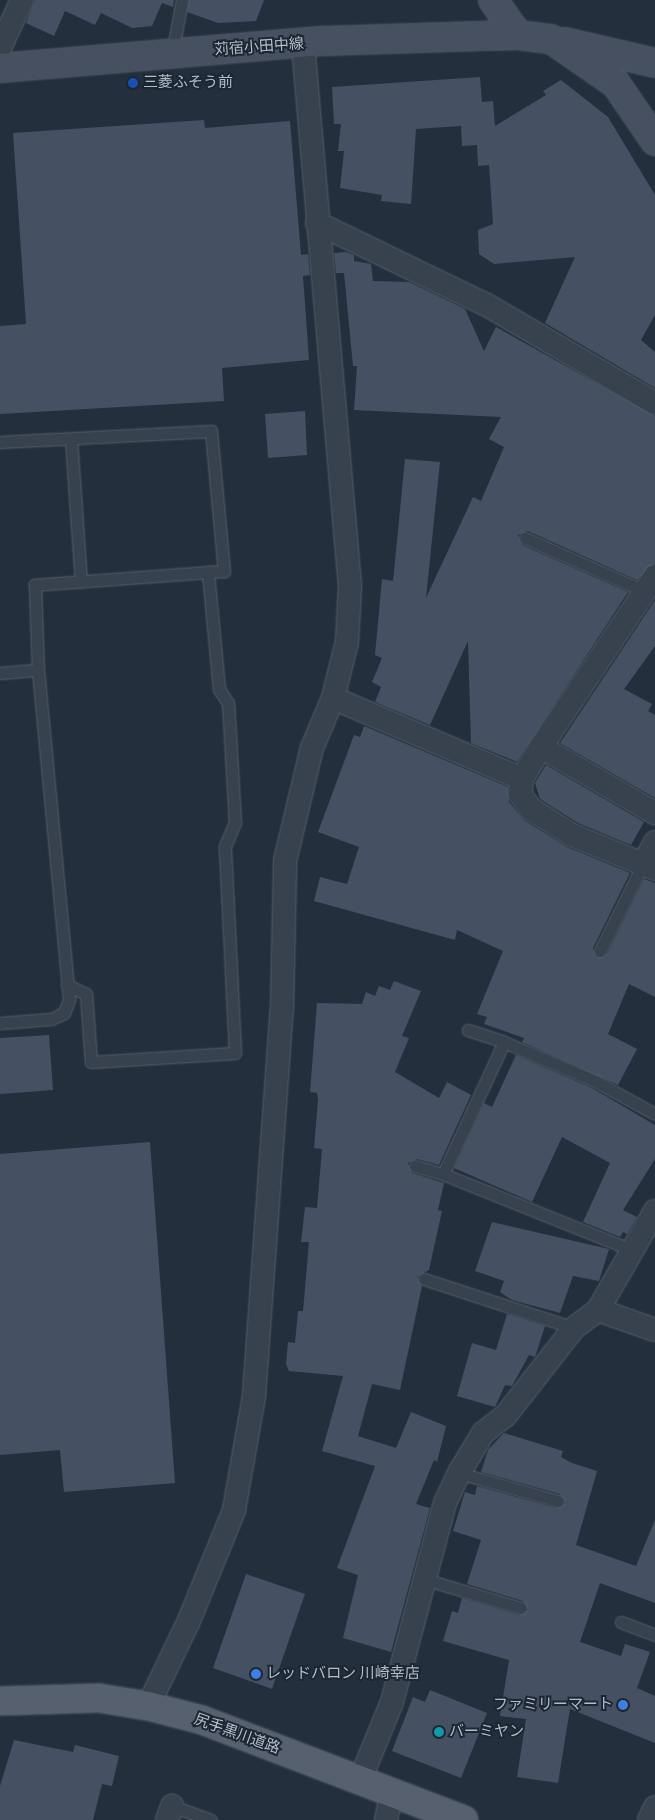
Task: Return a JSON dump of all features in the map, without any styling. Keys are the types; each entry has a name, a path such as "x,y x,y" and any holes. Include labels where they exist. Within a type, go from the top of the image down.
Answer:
{"main road":[{"name":"尻手黒川道路","path":"0,1701 99,1698 148,1706 202,1720 464,1820"}],"street":[{"path":"0,48 22,0"},
{"path":"493,0 518,35"},
{"name":"苅宿小田中線","path":"0,68 303,44 518,35 551,39 655,63"},
{"path":"551,39 616,84 655,141"},
{"path":"148,1706 192,1616 235,1500 254,1396 282,1010 285,861 312,748 333,698 347,642 350,586 317,223 303,44"},
{"path":"317,223 487,306 655,403"},
{"path":"649,583 541,747 522,779 520,794 531,809 572,835 649,867 655,842"},
{"path":"333,698 522,779"},
{"path":"541,747 655,813"},
{"path":"360,1780 392,1702 445,1503 459,1473 483,1433 506,1414 574,1328 598,1310 655,1211"},
{"path":"598,1310 655,1330"},
{"path":"386,1820 392,1792"},
{"path":"649,1820 655,1807"}],"lane":[{"path":"172,54 182,0"},
{"path":"0,442 211,431 224,571 35,585 38,670 67,985 64,1013 51,1019 0,1023"},
{"path":"71,438 81,582"},
{"path":"525,538 649,583"},
{"path":"67,985 86,994 90,1062 235,1053 225,846 235,823 228,703 219,689 208,572"},
{"path":"0,673 38,670"},
{"path":"600,951 649,867"},
{"path":"468,1030 504,1042 595,1081 655,1114"},
{"path":"443,1174 504,1042"},
{"path":"415,1166 443,1174 632,1250"},
{"path":"424,1279 574,1328"},
{"path":"459,1473 558,1501"},
{"path":"424,1579 521,1608"},
{"path":"621,1622 655,1635"},
{"path":"169,1813 211,1820"}],"building":[{"path":"35,0 174,0 173,7 162,3 152,26 132,28 101,13 95,25 65,11 54,36 26,23"},
{"path":"189,0 264,0 256,21 218,23 187,12"},
{"path":"480,77 482,102 493,101 495,126 546,95 543,91 561,80 608,117 655,195 655,315 641,340 655,352 655,388 545,323 575,257 494,264 479,254 478,230 493,224 489,165 478,166 477,145 462,146 461,126 416,129 411,204 381,201 382,195 340,188 344,151 338,151 341,124 334,124 332,87"},
{"path":"204,120 205,128 290,121 301,255 308,254 310,275 303,276 309,360 222,368 224,401 0,414 0,326 26,324 13,133"},
{"path":"346,252 354,255 354,261 371,264 373,281 409,282 465,309 484,351 496,327 655,416 655,563 637,580 528,531 518,535 522,545 628,592 517,762 471,743 468,641 430,725 375,702 381,687 372,682 382,658 375,655 382,579 393,581 405,459 440,462 426,598 473,497 481,501 504,447 489,439 501,417 354,410 357,366 353,366 344,273 336,273 334,253"},
{"path":"305,411 307,455 268,458 265,414"},
{"path":"655,600 655,646 624,689 652,704 648,711 655,715 655,798 560,743"},
{"path":"364,726 508,787 509,802 524,820 567,847 630,873 593,948 596,957 607,954 644,879 655,883 655,997 629,984 608,1034 637,1049 618,1085 522,1042 524,1038 484,1024 487,1017 477,1014 503,951 457,930 455,940 314,901 320,877 347,884 359,847 318,832 354,735 360,737"},
{"path":"546,765 644,822 631,845 578,823 540,799 535,783"},
{"path":"394,981 421,991 402,1036 409,1038 395,1072 439,1098 447,1082 471,1095 439,1165 417,1159 408,1163 412,1173 444,1183 438,1210 442,1211 429,1270 417,1277 422,1286 400,1390 372,1384 358,1436 396,1448 411,1412 446,1426 437,1462 434,1460 416,1504 430,1508 391,1652 343,1638 358,1575 337,1568 375,1466 322,1451 343,1376 289,1371 286,1364 288,1342 295,1343 298,1311 303,1311 309,1242 301,1242 305,1207 317,1208 322,1149 314,1148 318,1100 317,1093 310,1092 317,1003 362,1004 366,992 375,996 379,986 390,990"},
{"path":"49,1035 53,1090 0,1094 0,1038"},
{"path":"516,1055 592,1088 655,1125 655,1159 623,1210 637,1217 627,1234 623,1232 620,1237 583,1222 610,1163 562,1137 532,1202 454,1168 484,1103 492,1107"},
{"path":"150,1142 175,1483 64,1492 60,1450 0,1455 0,1154"},
{"path":"492,1222 609,1249 599,1281 573,1276 560,1313 512,1300 500,1292 504,1281 475,1271"},
{"path":"507,1314 545,1326 535,1357 529,1355 512,1386 505,1385 495,1407 457,1396 472,1343 496,1350"},
{"path":"504,1433 563,1451 561,1457 572,1463 597,1471 576,1545 636,1566 655,1520 655,1603 600,1583 580,1642 621,1656 625,1644 650,1652 637,1688 655,1696 655,1743 570,1709 558,1783 517,1777 526,1719 500,1716 509,1660 443,1641 452,1611 458,1613 462,1598 519,1615 528,1610 523,1601 467,1584 481,1540 453,1531 465,1492 475,1495 477,1486 556,1508 565,1503 560,1494 481,1472 488,1450"},
{"path":"246,1574 305,1594 272,1689 213,1668"},
{"name":"バーミヤン","path":"430,1690 487,1713 461,1778 392,1751 413,1697 425,1702"},
{"path":"14,1740 73,1752 75,1745 119,1756 112,1786 102,1784 93,1820 0,1820 0,1786"}],"place":[{"name":"三菱ふそう前","path":"133,83"},
{"name":"レッドバロン 川崎幸店","path":"256,1674"},
{"name":"ファミリーマート","path":"623,1705"},
{"name":"バーミヤン","path":"439,1732"}]}
